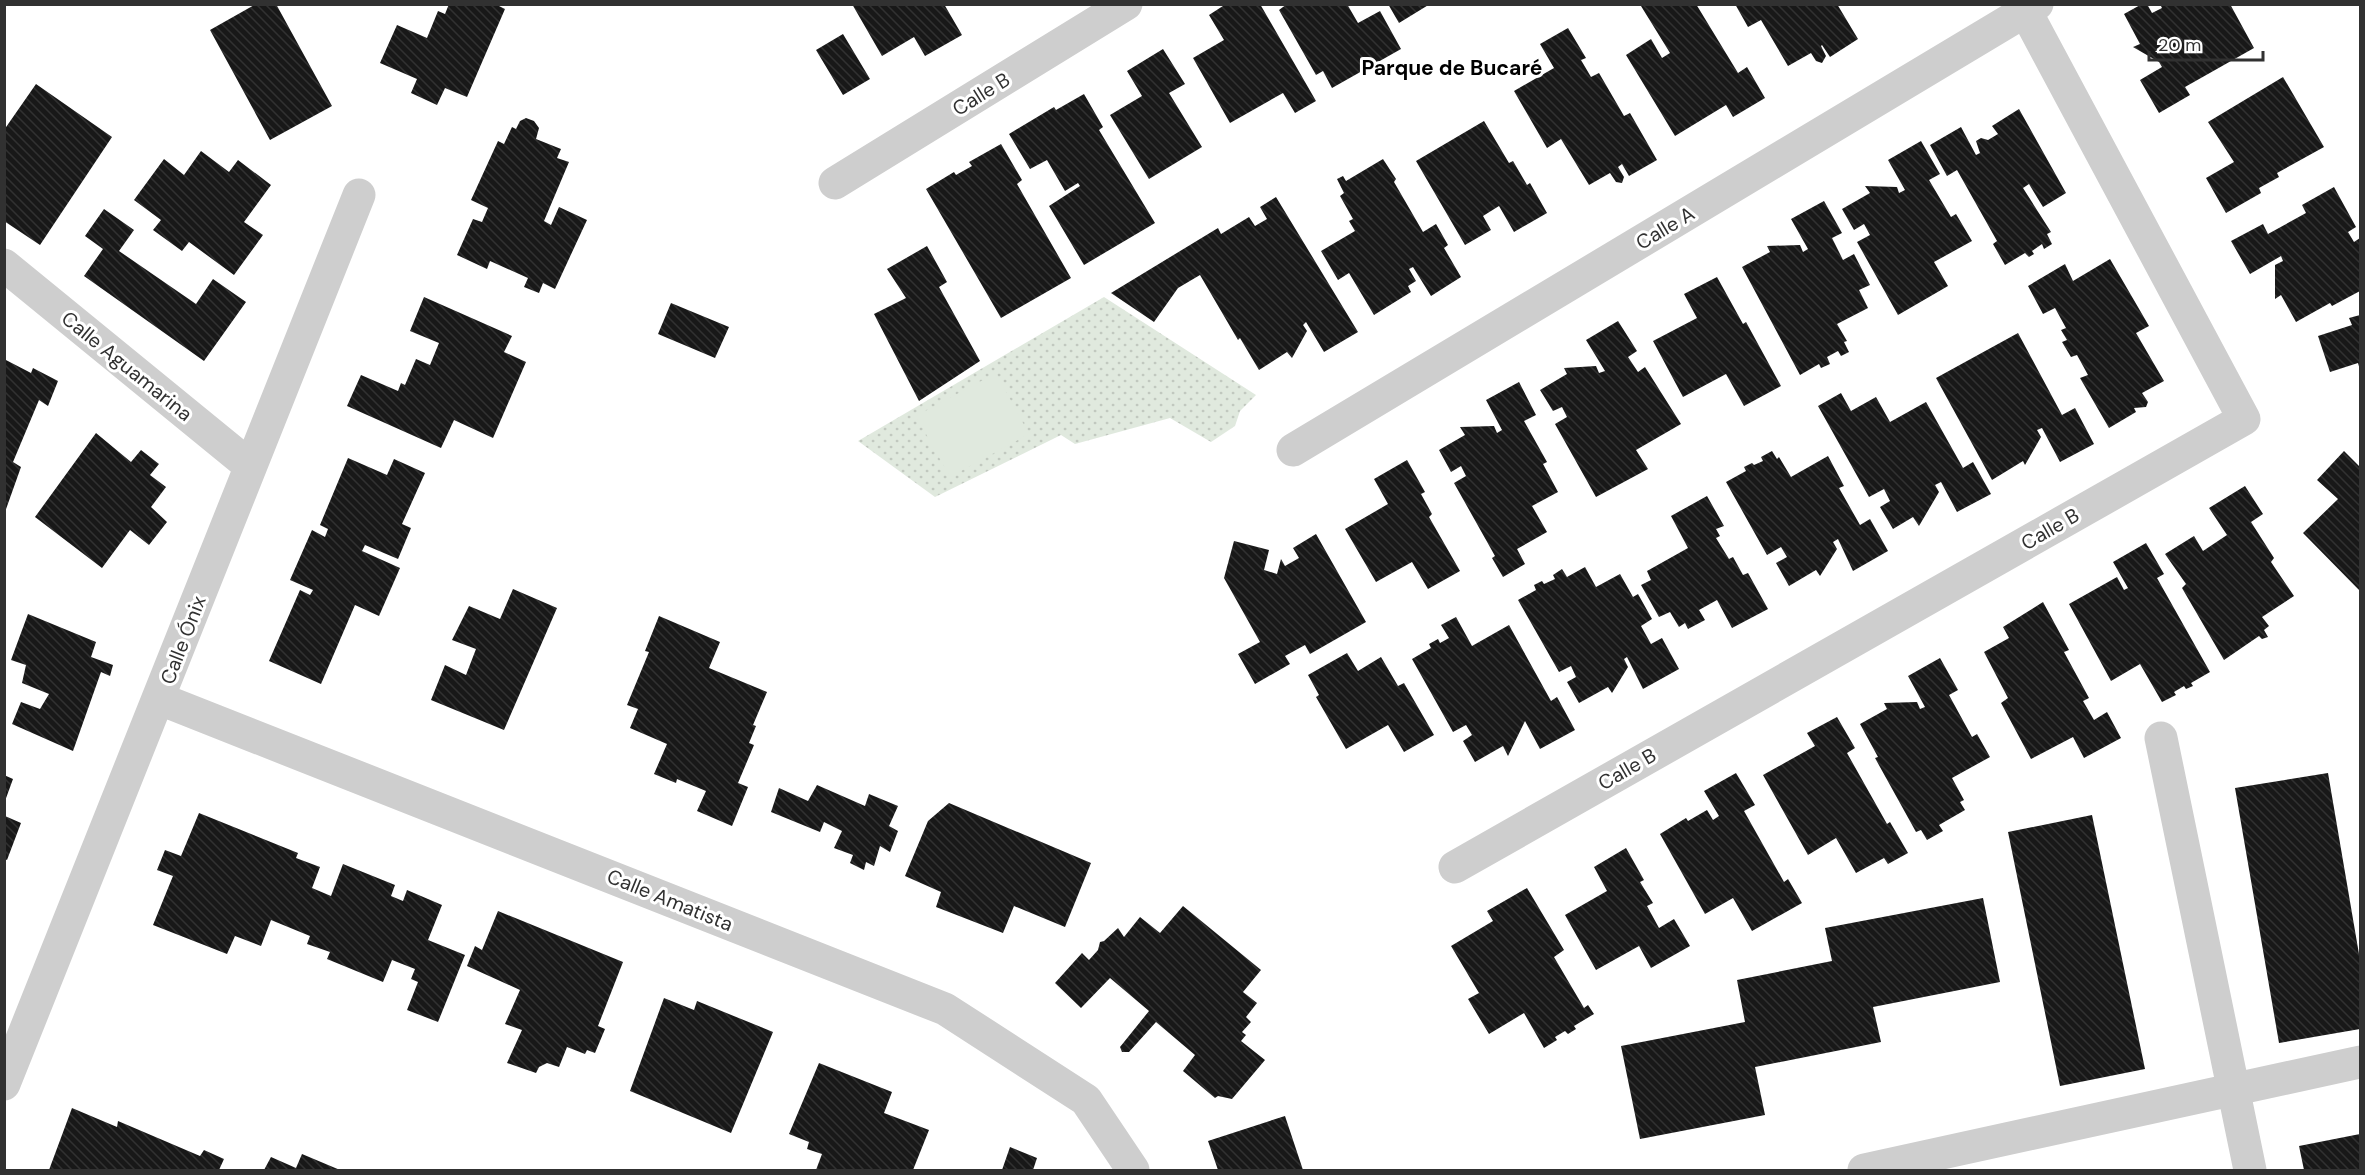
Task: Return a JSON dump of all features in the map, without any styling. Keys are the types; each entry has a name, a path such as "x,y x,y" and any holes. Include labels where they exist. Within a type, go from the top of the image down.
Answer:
{"street":[{"name":"Calle B","path":"835,183 1126,4"},
{"name":"Calle B","path":"1455,867 2244,418 2032,8"},
{"name":"Calle A","path":"1293,450 2032,8"},
{"name":"Calle Ónix","path":"4,1084 160,699 250,466 359,195"},
{"name":"Calle Aguamarina","path":"4,265 250,466"},
{"name":"Calle Amatista","path":"160,699 945,1009 1086,1101 1133,1170"},
{"path":"2161,738 2250,1170"},
{"path":"1864,1170 2361,1062"}],"shaded area":[{"path":"1104,297 1256,395 1240,411 1235,426 1211,442 1170,418 1075,444 1061,435 935,497 858,441"},
{"path":"996,373 1029,434 950,477 916,416"}],"building":[{"path":"256,4 276,4 332,106 270,140 210,30"},
{"path":"449,4 495,4 505,9 467,97 445,88 437,105 411,93 417,79 380,63 397,25 427,38 438,11 445,14"},
{"path":"852,4 944,4 962,35 925,56 914,37 882,56"},
{"path":"1226,4 1260,4 1316,101 1295,113 1283,93 1230,123 1193,58 1224,40 1209,15"},
{"path":"1287,4 1347,4 1358,23 1380,11 1401,49 1332,88 1323,71 1316,75 1279,10"},
{"path":"1388,4 1430,4 1399,23"},
{"path":"1643,4 1696,4 1738,73 1747,67 1765,98 1733,117 1726,105 1675,136 1626,55 1651,39 1662,58 1670,53 1641,6"},
{"path":"1735,4 1837,4 1858,39 1830,57 1822,45 1826,56 1822,63 1816,61 1811,53 1788,66 1761,20 1748,27"},
{"path":"2142,4 2147,4 2152,13 2162,8 2160,4 2230,4 2254,48 2185,87 2190,95 2159,113 2140,80 2162,67 2159,62 2133,47 2140,44 2124,14"},
{"path":"1568,28 1586,58 1581,60 1591,77 1599,73 1624,116 1630,113 1657,160 1629,176 1622,164 1618,167 1624,177 1622,183 1616,182 1610,173 1589,185 1561,139 1547,148 1514,91 1554,68 1540,44"},
{"path":"843,34 870,79 843,95 816,50"},
{"path":"1163,49 1185,84 1169,93 1202,147 1149,179 1110,115 1142,96 1127,71"},
{"path":"2283,77 2324,147 2277,173 2279,177 2259,188 2261,193 2226,213 2206,178 2234,162 2208,122"},
{"path":"36,84 112,137 40,245 4,221 4,130"},
{"path":"1084,94 1103,127 1099,130 1155,223 1084,265 1049,206 1080,186 1078,183 1065,191 1047,160 1030,169 1009,134 1054,107 1056,110"},
{"path":"2019,109 2066,193 2043,207 2029,184 2023,188 2051,232 2047,234 2052,244 2044,249 2042,244 2032,251 2034,254 2029,257 2025,253 2005,265 1993,244 1997,241 1957,170 1947,176 1930,145 1961,127 1976,155 1980,153 1976,141 1981,138 1988,140 1998,134 1992,126"},
{"path":"526,118 534,121 539,128 536,139 561,149 557,158 569,162 544,221 551,225 559,207 587,220 555,289 543,283 539,293 524,287 528,278 490,261 487,269 457,255 473,219 482,222 488,208 471,200 498,141 504,144 512,127 516,129 520,121"},
{"path":"1484,121 1509,163 1513,161 1527,185 1530,183 1547,213 1514,232 1499,206 1483,216 1491,230 1465,245 1416,161"},
{"path":"1921,141 1940,174 1929,180 1951,217 1956,214 1972,241 1934,262 1948,286 1898,315 1857,242 1870,235 1864,224 1854,230 1842,209 1870,193 1865,186 1897,187 1899,193 1905,190 1888,160"},
{"path":"1001,144 1022,180 1017,184 1071,278 1001,318 926,189 954,172 956,175 972,166 969,162"},
{"path":"201,151 229,172 238,160 271,185 244,222 263,235 234,275 189,242 182,251 153,230 161,220 134,200 164,159 184,175"},
{"path":"1383,159 1423,232 1436,224 1448,245 1444,248 1461,277 1431,296 1413,267 1409,269 1416,281 1408,286 1411,292 1374,315 1349,273 1338,280 1321,251 1355,231 1349,221 1353,219 1340,196 1344,193 1337,179 1343,176 1346,181"},
{"path":"2334,187 2356,227 2348,232 2354,242 2360,238 2360,291 2332,306 2330,303 2296,322 2281,295 2275,299 2275,265 2283,261 2281,256 2250,274 2231,241 2263,224 2268,234 2306,213 2302,205"},
{"path":"1276,197 1358,332 1324,352 1306,322 1303,325 1307,331 1292,358 1287,352 1259,370 1240,338 1238,340 1200,275 1178,288 1154,322 1111,293 1218,228 1221,234 1249,217 1255,226 1267,219 1260,207"},
{"path":"1824,201 1842,233 1832,238 1843,260 1854,254 1870,285 1859,290 1868,308 1837,324 1847,341 1844,342 1849,352 1841,356 1838,351 1827,357 1830,364 1821,368 1819,364 1800,375 1742,267 1770,252 1767,246 1800,245 1803,252 1808,249 1791,219"},
{"path":"104,209 134,230 119,251 196,304 213,279 246,302 204,361 84,276 103,249 85,236"},
{"path":"927,246 947,282 939,287 980,361 919,401 874,314 906,298 887,269"},
{"path":"2110,259 2149,326 2136,333 2164,381 2142,393 2148,402 2146,407 2134,408 2136,412 2109,428 2080,378 2088,375 2077,355 2071,357 2062,342 2067,340 2061,330 2066,328 2055,308 2043,314 2028,286 2065,264 2073,281"},
{"path":"1717,277 1743,324 1746,322 1781,386 1744,406 1726,374 1683,397 1653,341 1697,318 1684,294"},
{"path":"424,297 512,336 504,352 526,362 493,438 454,420 441,448 347,406 361,375 398,391 401,383 405,385 416,359 430,365 439,343 410,331"},
{"path":"671,303 729,327 715,358 658,334"},
{"path":"2360,315 2360,370 2358,363 2330,372 2318,336 2352,325 2349,318"},
{"path":"1618,321 1637,351 1628,357 1638,372 1645,367 1681,424 1636,450 1648,469 1596,497 1555,424 1567,417 1562,407 1553,411 1540,390 1567,374 1564,368 1596,366 1599,373 1605,371 1586,340"},
{"path":"2018,333 2062,415 2075,408 2094,444 2060,462 2042,428 2037,430 2041,437 2025,465 2023,461 1992,480 1936,378"},
{"path":"4,359 31,373 33,368 58,381 48,406 39,400 13,462 21,467 5,512"},
{"path":"1519,382 1536,415 1524,421 1547,462 1543,464 1558,492 1532,506 1547,532 1517,549 1525,564 1503,577 1492,558 1495,556 1454,483 1466,476 1461,466 1451,472 1439,450 1465,435 1460,427 1494,426 1497,433 1502,430 1486,400"},
{"path":"1841,393 1851,411 1876,397 1890,422 1926,402 1963,468 1973,462 1991,494 1957,512 1941,482 1935,485 1939,492 1919,526 1913,517 1893,529 1880,507 1890,501 1884,489 1869,497 1818,406"},
{"path":"96,433 131,462 141,450 159,464 150,475 166,487 151,507 167,522 149,545 130,530 102,568 35,517"},
{"path":"1772,451 1777,459 1779,457 1791,477 1828,456 1844,486 1839,488 1860,525 1870,519 1888,551 1853,571 1838,539 1833,542 1837,549 1820,576 1816,570 1789,586 1776,563 1787,557 1781,547 1767,555 1726,482 1746,471 1744,467 1763,461 1761,457"},
{"path":"2344,451 2360,467 2360,591 2303,533 2338,499 2317,480"},
{"path":"348,458 387,475 394,459 425,473 402,524 411,528 398,559 365,545 362,551 400,568 379,616 355,605 321,684 269,661 300,590 310,595 313,590 290,580 312,530 325,537 328,529 320,525"},
{"path":"1407,460 1425,492 1421,494 1432,514 1429,517 1460,571 1428,589 1412,562 1376,582 1345,529 1388,504 1374,479"},
{"path":"2245,486 2263,514 2251,522 2274,558 2271,562 2294,596 2262,617 2269,626 2264,630 2268,637 2262,639 2259,636 2224,660 2182,588 2186,584 2165,554 2194,536 2203,551 2227,535 2209,508"},
{"path":"1707,496 1724,526 1716,529 1720,536 1716,538 1729,559 1733,557 1743,575 1748,573 1768,609 1732,628 1717,600 1699,610 1705,620 1688,629 1685,623 1679,627 1670,612 1659,617 1641,585 1651,580 1647,571 1688,548 1671,516"},
{"path":"1316,534 1366,622 1310,654 1305,645 1285,656 1290,664 1255,684 1238,654 1260,642 1224,578 1234,541 1269,550 1264,570 1277,574 1281,559 1285,566 1299,558 1293,548"},
{"path":"2146,543 2164,574 2157,578 2210,672 2191,683 2193,686 2186,689 2184,686 2174,692 2176,695 2162,702 2140,664 2111,681 2069,604 2117,577 2124,590 2128,588 2113,562"},
{"path":"1585,567 1596,587 1620,574 1633,597 1638,594 1652,619 1641,626 1651,644 1662,638 1679,669 1643,689 1627,657 1624,659 1628,667 1612,693 1608,687 1579,703 1567,682 1576,677 1571,666 1559,672 1518,600 1536,590 1534,585 1555,579 1553,575 1562,569 1567,577"},
{"path":"513,589 557,608 504,730 431,700 445,665 466,675 476,649 452,640 469,606 500,619"},
{"path":"2043,602 2069,650 2064,652 2089,698 2083,701 2094,720 2107,712 2121,738 2084,758 2073,737 2031,759 2001,703 2008,698 1984,652 2009,638 2003,627"},
{"path":"28,614 96,642 91,657 113,665 110,676 101,672 73,751 12,724 21,702 40,709 49,694 22,683 26,665 11,660"},
{"path":"659,616 720,642 709,668 767,692 753,725 756,726 749,743 754,745 738,783 748,787 732,826 697,811 706,791 677,779 676,783 654,774 667,744 630,728 638,709 627,705 649,652 645,651"},
{"path":"1456,617 1472,646 1509,625 1551,701 1557,697 1575,730 1540,749 1525,721 1508,756 1503,746 1475,762 1463,741 1472,735 1466,725 1453,732 1412,659 1431,648 1429,644 1438,639 1440,643 1449,638 1441,625"},
{"path":"1347,653 1358,671 1381,657 1398,686 1404,683 1434,735 1404,752 1388,725 1346,749 1316,697 1319,695 1308,675"},
{"path":"1940,658 1958,690 1949,695 1972,737 1977,734 1990,757 1952,778 1964,800 1960,802 1965,810 1939,825 1943,831 1927,840 1921,830 1916,832 1875,758 1878,757 1860,724 1887,709 1884,703 1917,702 1920,709 1925,707 1908,676"},
{"path":"1837,717 1855,748 1847,753 1887,824 1890,822 1908,853 1888,864 1884,858 1856,873 1836,838 1808,855 1763,775 1815,746 1807,733"},
{"path":"1736,773 1755,805 1744,811 1784,882 1788,879 1802,903 1752,931 1733,898 1705,914 1660,834 1686,818 1688,821 1707,810 1713,820 1719,816 1704,791"},
{"path":"2328,773 2360,960 2360,1029 2279,1043 2235,788"},
{"path":"4,775 13,779 5,801 4,801"},
{"path":"817,785 865,806 869,794 898,806 889,826 898,831 890,852 880,846 874,866 866,862 864,870 850,863 853,855 834,848 842,831 824,822 820,832 771,812 779,788 808,801"},
{"path":"949,803 1091,863 1065,927 1014,906 1003,933 936,907 941,892 905,876 928,821"},
{"path":"199,813 298,853 296,858 320,867 312,888 331,896 343,864 395,885 391,896 403,901 407,890 442,905 428,940 465,955 438,1022 407,1010 418,982 411,979 415,969 392,960 383,982 327,959 330,952 307,944 310,936 271,920 261,946 235,936 227,954 153,925 173,876 157,870 165,850 181,856"},
{"path":"2092,815 2145,1069 2060,1086 2008,832"},
{"path":"5,816 21,823 7,860 5,859"},
{"path":"1626,848 1644,880 1640,882 1653,903 1647,906 1659,928 1674,919 1690,946 1651,968 1639,946 1596,970 1565,915 1607,891 1594,867"},
{"path":"1527,888 1564,950 1554,957 1584,1008 1588,1005 1594,1014 1574,1026 1576,1029 1568,1034 1565,1031 1555,1037 1557,1040 1544,1048 1524,1013 1489,1034 1468,999 1479,993 1451,946 1493,921 1487,911"},
{"path":"1983,898 2000,982 1873,1007 1881,1042 1755,1067 1765,1115 1640,1139 1621,1046 1745,1022 1737,980 1832,961 1825,928"},
{"path":"1183,906 1261,970 1243,992 1257,1003 1246,1017 1251,1022 1242,1032 1246,1035 1241,1041 1265,1060 1232,1099 1218,1096 1215,1098 1183,1071 1195,1055 1156,1022 1129,1052 1122,1052 1120,1047 1149,1011 1110,978 1081,1008 1055,983 1082,953 1089,960 1098,950 1100,942 1118,928 1124,937 1140,917 1160,933"},
{"path":"498,911 623,962 598,1026 605,1029 595,1053 587,1050 585,1054 567,1047 559,1067 547,1063 539,1067 536,1073 507,1063 522,1030 505,1024 520,990 467,966 475,946 482,950"},
{"path":"664,998 694,1010 697,1001 773,1032 731,1133 630,1091"},
{"path":"819,1063 892,1092 884,1113 929,1130 913,1170 816,1170 822,1154 807,1149 809,1142 789,1134"},
{"path":"72,1108 117,1127 118,1121 200,1156 204,1150 224,1159 219,1170 49,1170"},
{"path":"1285,1116 1303,1170 1218,1170 1208,1141"},
{"path":"2360,1134 2360,1170 2304,1170 2299,1146"},
{"path":"1010,1147 1037,1158 1033,1170 1002,1170"},
{"path":"302,1154 340,1170 264,1170 271,1157 296,1168"}],"district":[{"name":"Parque de Bucaré","path":"1452,68"}]}
